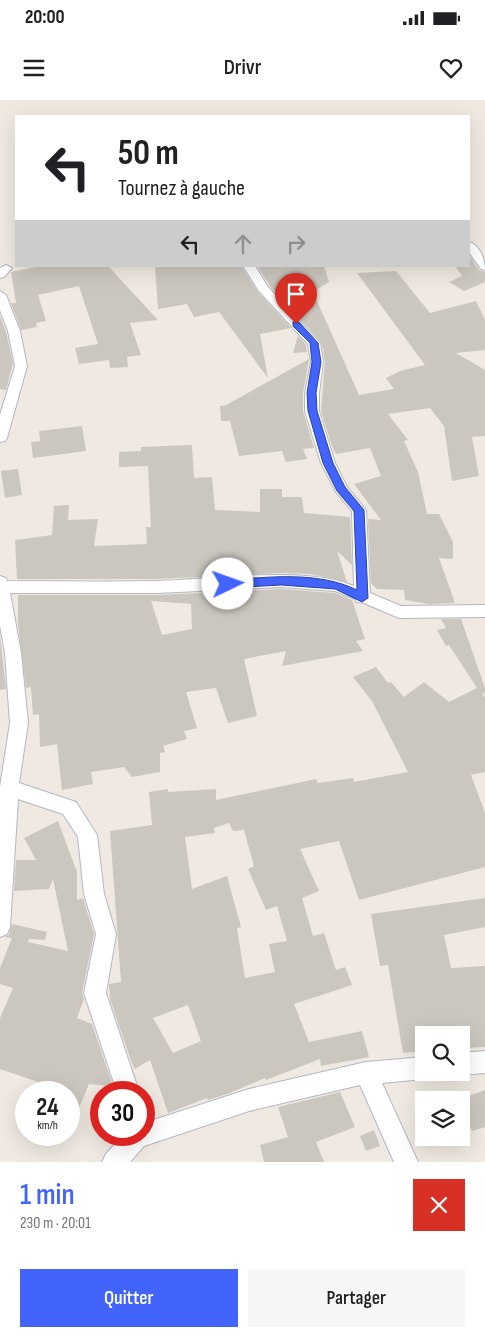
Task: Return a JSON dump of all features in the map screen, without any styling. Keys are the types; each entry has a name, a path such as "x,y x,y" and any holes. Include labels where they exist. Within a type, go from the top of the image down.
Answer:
{"street":[{"path":"470,247 485,267"},
{"path":"250,267 263,289 314,343 317,362 312,393 312,411 328,463 341,489 359,510 362,598"},
{"path":"0,295 14,331 21,366 0,438"},
{"path":"0,927 9,788 19,723 13,653 1,585 157,587 281,581 337,585 362,598 399,612 485,611"},
{"path":"9,788 70,808 87,835 94,894 106,934 95,993 124,1081"},
{"path":"470,1063 485,1062"},
{"path":"155,1130 249,1100 366,1073 415,1069"},
{"path":"366,1073 406,1162"},
{"path":"114,1162 128,1146"}],"building":[{"path":"470,256 479,270 485,272 485,282 464,291 449,282 462,276 456,267 470,267"},
{"path":"35,267 109,267 158,320 130,323 141,355 127,357 128,367 110,368 109,360 79,364 75,348 98,344 79,286 38,295 46,321 36,323 37,327 21,330 11,303 16,303 11,272"},
{"path":"155,267 242,267 258,292 291,328 260,334 268,378 219,312 194,317 187,304 158,309"},
{"path":"258,267 324,267 329,282 313,292 359,395 394,389 386,378 400,371 425,365 357,273 396,271 430,313 476,301 485,320 485,350 456,353 485,370 485,436 472,437 479,476 452,481 444,426 430,408 388,414 408,440 404,441 418,472 427,514 439,514 453,542 453,559 439,558 455,603 428,604 405,600 404,590 377,589 371,583 368,519 381,520 354,484 381,476 370,448 336,454 321,411 325,362 323,351 326,349 323,350 321,342 270,286"},
{"path":"0,316 6,332 13,363 6,390 0,389"},
{"path":"298,335 306,345 307,352 293,353"},
{"path":"309,359 303,393 303,411 314,448 303,449 307,459 286,462 282,451 239,456 230,421 221,421 220,406 228,405"},
{"path":"82,426 86,451 33,458 31,442 40,441 39,431"},
{"path":"192,445 194,478 212,477 215,510 260,512 260,489 282,489 282,497 302,497 304,513 350,517 352,565 337,551 347,582 310,574 284,573 156,579 17,579 15,540 52,535 54,506 69,505 68,520 98,519 94,546 147,544 146,527 151,527 148,466 119,467 119,452 141,451 141,447"},
{"path":"18,469 22,495 5,498 1,471"},
{"path":"281,589 335,593 352,600 365,639 356,641 363,651 282,666 286,651 244,659 257,716 228,723 216,688 186,692 197,728 184,731 187,739 163,746 165,752 160,753 160,772 132,777 124,767 91,772 93,784 62,790 57,744 40,747 39,714 33,715 31,687 26,688 18,624 18,595 157,595","holes":["151,601 191,604 192,629 162,635"]},
{"path":"441,619 461,619 485,688 485,693 482,694 485,697 485,772 471,775 485,813 485,867 359,900 339,841 300,849 319,891 302,898 313,936 324,933 336,970 345,967 352,985 294,1004 309,1042 362,1031 369,1057 321,1066 320,1059 266,1080 265,1078 230,1093 208,1100 207,1098 168,1113 150,1060 135,1069 110,999 109,984 121,982 110,831 152,825 149,792 168,789 168,792 216,789 216,800 316,779 318,783 353,778 354,782 408,772 372,701 353,677 376,667 388,683 391,682 404,697 424,682 449,702 477,688 449,645 446,646 437,630 446,628","holes":["229,823 233,831 244,830 254,866 248,869 266,910 277,906 287,941 269,944 275,972 245,978 237,928 241,927 227,876 192,889 185,837 215,833 214,828","188,1005 201,1041 173,1053 153,1018"]},
{"path":"0,636 6,689 0,690"},
{"path":"58,821 77,872 77,900 83,898 94,934 82,993 84,999 77,1018 92,1024 111,1081 90,1081 80,1106 80,1081 35,1081 0,1069 0,1018 13,988 0,984 0,968 12,938 4,937 9,935 12,924 47,932 45,940 29,939 28,942 68,951 53,879 49,889 14,891 16,860 36,860 24,838"},
{"path":"485,898 485,927 444,935 451,968 485,966 485,1047 470,1048 470,1026 415,1026 415,1052 403,1053 388,965 380,966 371,914"},
{"path":"485,1090 485,1127 472,1131 470,1126 470,1095"},
{"path":"340,1092 355,1127 316,1142 324,1162 264,1162 260,1145 288,1137 278,1107"},
{"path":"374,1130 380,1146 366,1151 360,1136"}],"route":[{"path":"228,584 281,581 337,585 362,598 359,510 341,489 328,463 312,411 312,393 317,362 314,343 296,324"}]}
